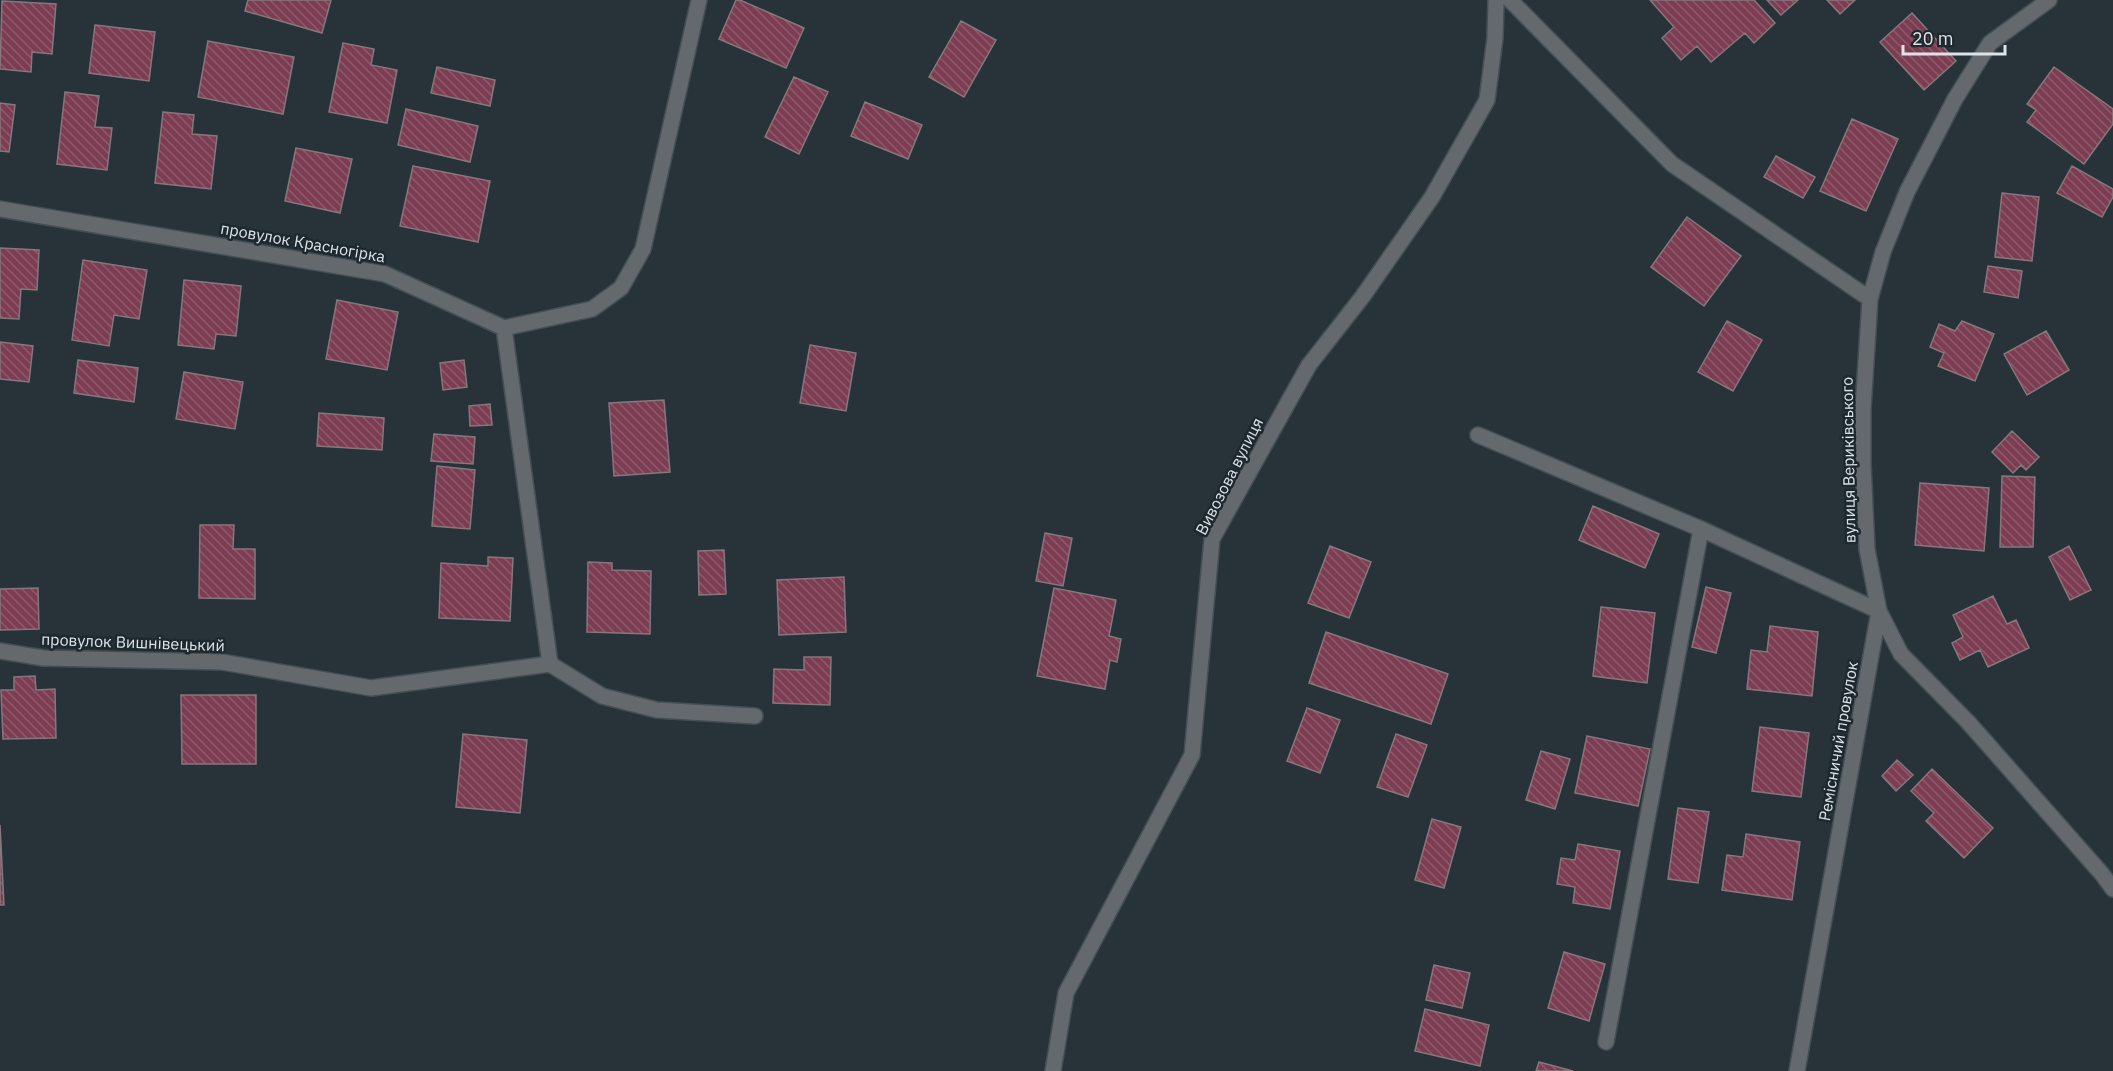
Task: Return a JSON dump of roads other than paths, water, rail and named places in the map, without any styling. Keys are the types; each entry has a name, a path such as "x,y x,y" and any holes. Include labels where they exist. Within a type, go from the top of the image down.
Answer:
{"street":[{"path":"699,0 643,249 621,288 592,309 504,328 550,664 602,696 657,710 755,716"},
{"name":"Вивозова вулиця","path":"1053,1071 1066,993 1192,755 1212,539 1309,365 1363,296 1432,197 1487,100 1496,38 1496,0"},
{"path":"1510,0 1672,164 1870,299"},
{"name":"вулиця Вериківського","path":"2049,0 1990,43 1955,99 1907,192 1883,252 1870,299 1863,409 1867,549 1879,611 1901,654 1968,722 2113,889"},
{"name":"провулок Красногірка","path":"0,209 385,274 504,328"},
{"path":"1478,435 1701,529 1879,611"},
{"path":"1606,1042 1701,529"},
{"name":"Ремісничий провулок","path":"1797,1071 1879,611"},
{"name":"провулок Вишнівецький","path":"0,651 43,658 222,662 371,688 550,664"}]}
